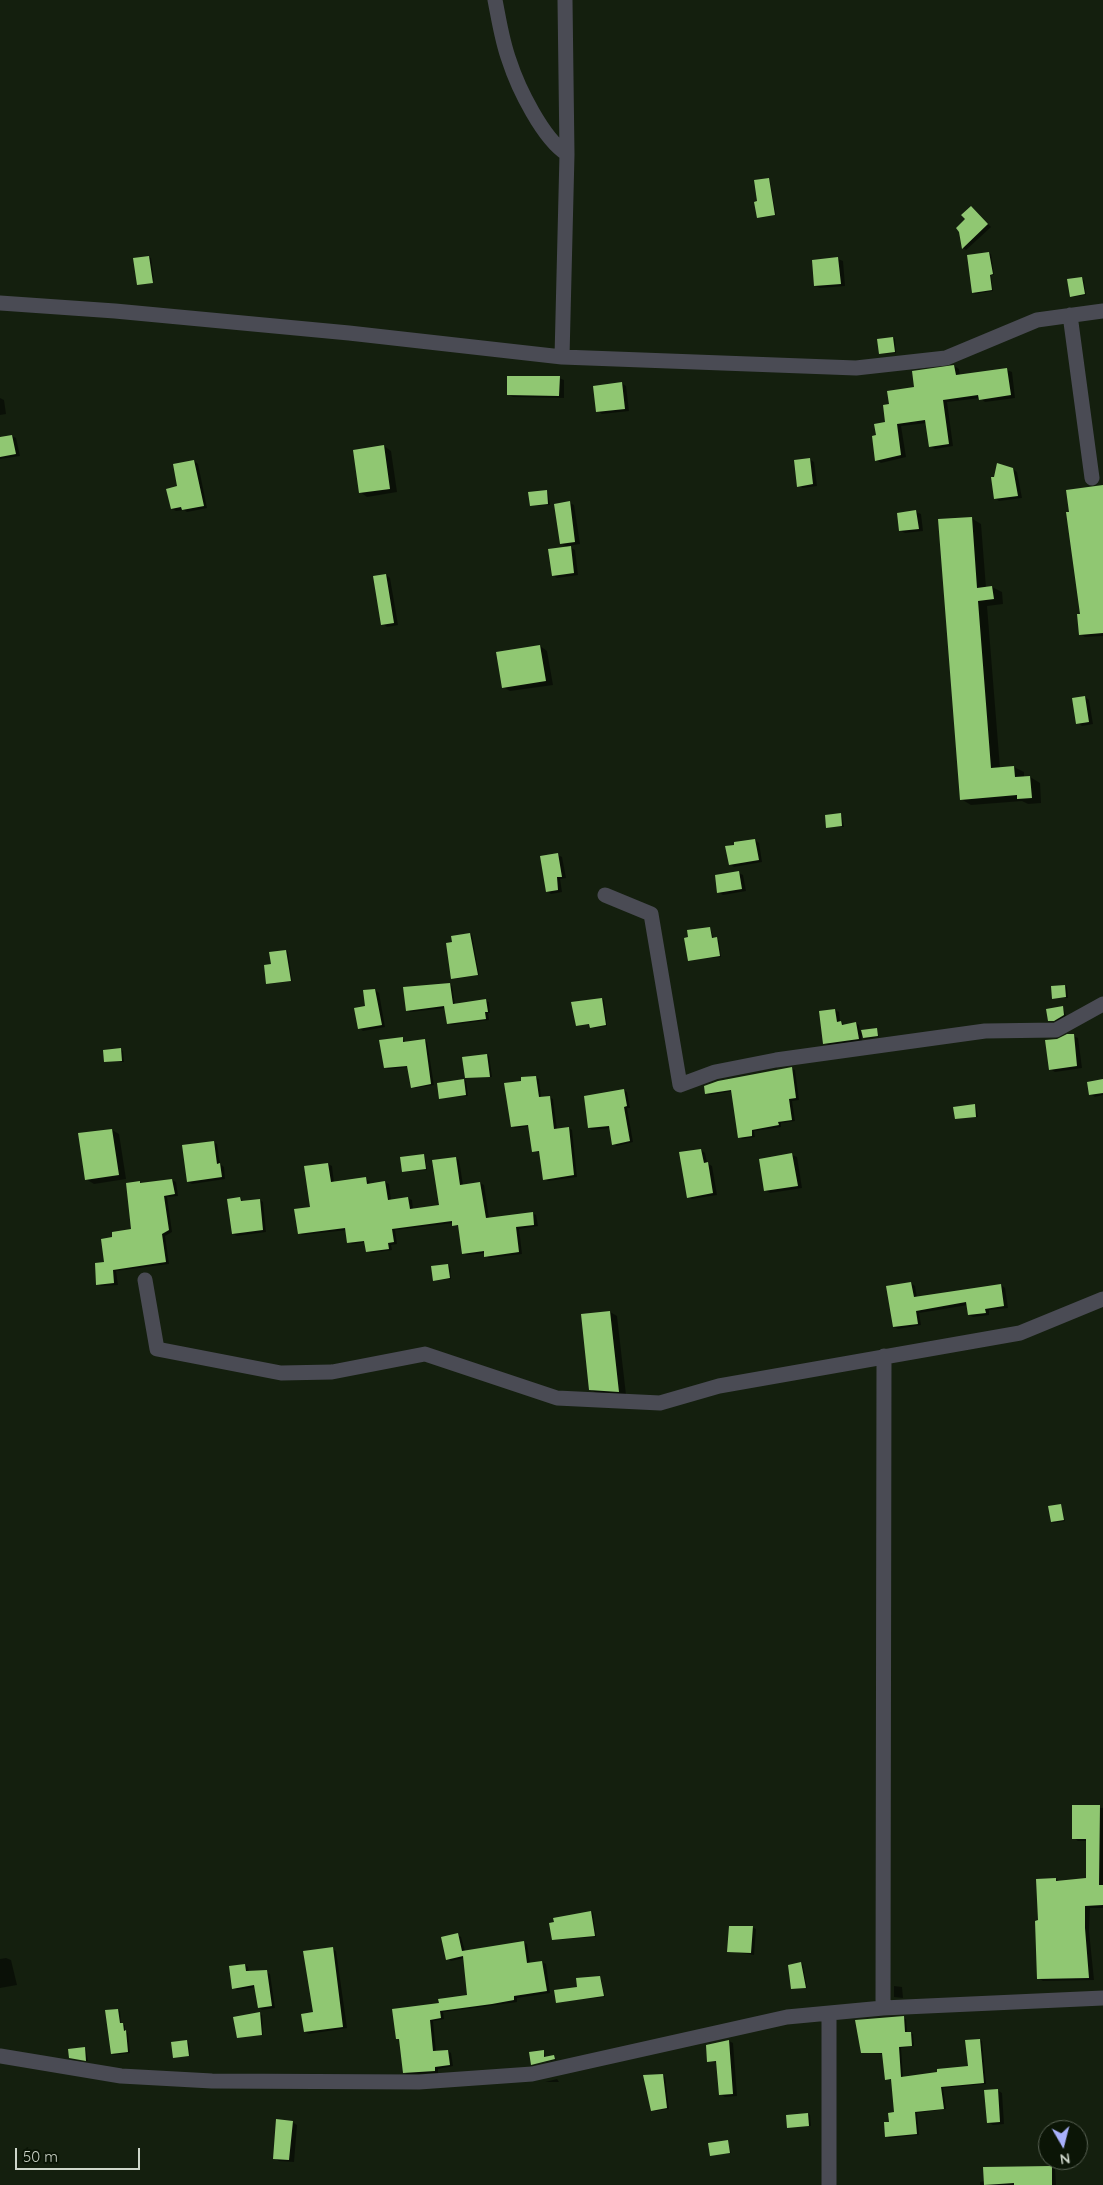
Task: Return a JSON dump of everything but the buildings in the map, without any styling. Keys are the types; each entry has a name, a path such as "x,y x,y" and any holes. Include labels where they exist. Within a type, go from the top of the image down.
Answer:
{"street":[{"path":"495,0 509,60 517,79 539,123 556,147 567,154"},
{"path":"562,357 567,154 565,0"},
{"path":"0,303 115,311 349,333 562,357 856,368 946,358 1038,320 1103,311"},
{"path":"1070,315 1092,478"},
{"path":"605,895 651,914 680,1085 715,1072 776,1060 985,1031 1056,1030 1103,1004"},
{"path":"144,1280 157,1349 281,1372 332,1372 425,1354 557,1398 660,1403 719,1386 1020,1333 1103,1299"},
{"path":"883,2008 884,1356"},
{"path":"0,2056 121,2076 212,2081 419,2082 532,2074 786,2017 883,2008 1103,1998"},
{"path":"829,2013 829,2185"}]}
